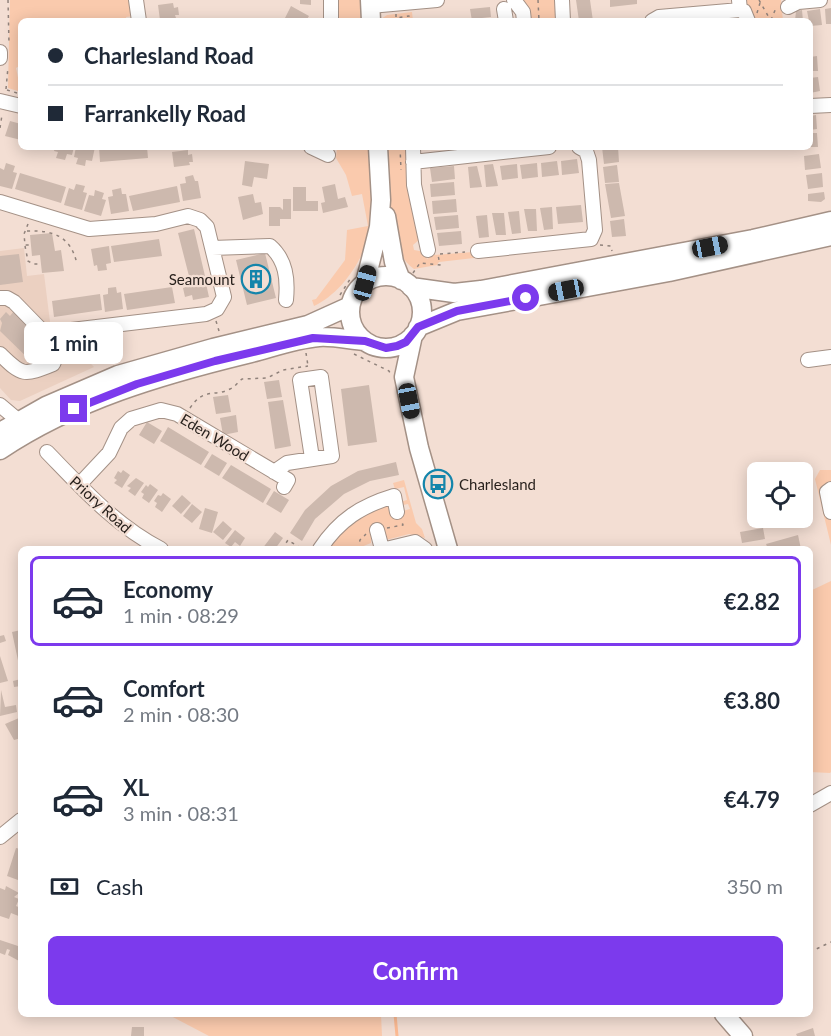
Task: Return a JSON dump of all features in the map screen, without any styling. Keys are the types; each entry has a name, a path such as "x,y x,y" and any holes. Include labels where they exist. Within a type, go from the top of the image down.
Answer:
{"main road":[{"path":"0,432 46,406 118,375 213,348 308,325 344,302 358,290 359,279 379,227 381,200 378,150"},
{"path":"381,200 394,262 408,280 421,306 404,377 419,448 447,546"},
{"path":"359,279 383,277 408,280 454,293 481,290 721,245 831,221"},
{"path":"0,450 54,418 94,399 215,361 313,338 397,346 416,331 457,311 669,272 831,236"},
{"path":"344,302 352,326 404,377"},
{"path":"727,1017 743,1036"}],"street":[{"path":"136,0 139,18"},
{"path":"330,18 331,0"},
{"path":"370,9 437,0"},
{"path":"562,0 563,18"},
{"path":"787,18 784,3 820,0"},
{"path":"508,10 523,12 524,18"},
{"path":"657,18 742,10"},
{"path":"3,95 18,104"},
{"path":"813,106 831,105"},
{"path":"317,150 328,155"},
{"path":"413,150 416,196 428,250"},
{"path":"413,162 512,150"},
{"path":"487,255 591,239 595,230 589,160 584,150"},
{"path":"0,202 100,230 156,224 188,216 200,220 207,227 224,297 214,311 63,330"},
{"path":"212,249 270,246 279,253 285,267 286,300"},
{"path":"0,298 7,298 14,302 56,345 58,352 53,364 32,373 16,370 0,354"},
{"path":"96,327 98,345"},
{"path":"807,360 831,357"},
{"path":"274,472 288,463 332,456 321,378 309,372 300,380 312,458"},
{"path":"0,405 18,421"},
{"name":"Eden Wood","path":"79,485 109,453 121,428 131,419 168,410 288,480 284,487"},
{"name":"Priory Road","path":"46,456 115,519 139,538 155,546"},
{"path":"831,489 827,492 831,512"},
{"path":"323,546 347,517 367,505 394,496 397,512"},
{"path":"377,530 383,546"},
{"path":"397,546 415,542 421,546"},
{"path":"813,803 831,793"},
{"path":"0,837 18,822"}],"path":[{"path":"538,0 539,18"},
{"path":"759,0 769,18"},
{"path":"773,18 784,3"},
{"path":"3,95 18,94"},
{"path":"30,211 27,231 24,234 28,261 41,264"},
{"path":"27,231 48,230 59,235 72,249 77,264"},
{"path":"591,239 594,244 611,246 613,258"},
{"path":"25,245 31,245"},
{"path":"408,280 420,263 440,265 438,254 487,255"},
{"path":"344,302 359,279"},
{"path":"214,311 220,335"},
{"path":"184,419 195,401 211,391 231,388 245,378 267,378 283,370 309,372 306,352 298,354"},
{"path":"284,546 288,540 297,546"},
{"path":"813,951 831,942"}],"shaded area":[{"path":"10,0 130,0 133,16 126,18 18,18 18,67 16,68 18,91 8,88"},
{"path":"334,0 360,0 361,18 334,18"},
{"path":"524,0 558,0 559,18 530,18"},
{"path":"744,0 781,0 783,18 753,18 752,10"},
{"path":"412,12 413,18 382,18 387,15"},
{"path":"337,150 368,150 372,197 371,226 364,250 351,273 334,292 314,306 312,300 316,299 345,260 347,230 368,226 362,194 352,196 346,175 336,158"},
{"path":"386,150 410,150 420,239 413,245 414,250 425,252 427,259 434,255 473,252 477,249 474,258 439,262 437,265 414,269 404,259 397,246 392,231"},
{"path":"24,248 27,276 44,274 50,322 94,367 20,401 11,400 0,388 0,251"},
{"path":"820,470 831,470 831,545 815,479"},
{"path":"404,480 416,523 422,529 425,538 409,534 382,541 371,532 371,543 364,546 328,546 345,527 360,516 387,505 392,514 410,509 408,504 398,506 400,502 407,500 404,487 395,489 393,483"},
{"path":"831,581 830,773 813,772 813,590"},
{"path":"173,1017 381,1017 382,1036 209,1036"}],"building":[{"path":"300,0 311,0 311,5 300,4"},
{"path":"576,0 590,0 593,18 579,18"},
{"path":"610,0 637,0 637,4 610,7"},
{"path":"173,3 174,8 178,7 179,15 175,15 176,18 160,18 158,5"},
{"path":"291,6 309,16 308,18 285,18"},
{"path":"490,7 491,17 472,18 470,9"},
{"path":"831,8 831,24 826,24 825,9"},
{"path":"820,9 822,25 813,26 813,18 808,18 807,11"},
{"path":"802,10 803,18 795,18 796,11"},
{"path":"817,56 818,71 813,71 813,57"},
{"path":"818,77 820,91 813,92 813,78"},
{"path":"816,115 817,129 813,130 813,116"},
{"path":"10,121 18,123 18,139 5,136"},
{"path":"813,133 817,133 818,147 813,147"},
{"path":"73,150 72,155 67,154 65,160 56,158 58,152 54,151"},
{"path":"75,150 94,150 92,161 86,160 85,166 76,164 78,158 74,157"},
{"path":"99,150 147,150 148,158 100,162"},
{"path":"188,150 188,155 192,154 193,162 189,162 190,165 174,167 172,152"},
{"path":"602,150 618,150 619,162 604,164"},
{"path":"819,154 821,168 805,170 804,156"},
{"path":"577,159 579,173 562,175 561,161"},
{"path":"245,161 269,164 267,179 254,177 252,187 242,185"},
{"path":"557,161 559,175 542,177 541,163"},
{"path":"6,163 15,166 13,172 17,173 12,189 0,186 0,168 4,170"},
{"path":"537,163 538,177 522,179 520,165"},
{"path":"493,164 498,186 486,187 484,165"},
{"path":"517,164 518,178 502,180 500,166"},
{"path":"617,165 619,182 605,183 603,167"},
{"path":"454,166 455,179 432,182 430,168"},
{"path":"477,166 482,187 470,188 468,167"},
{"path":"20,173 66,187 61,203 15,189"},
{"path":"822,173 823,187 808,189 806,175"},
{"path":"193,175 195,181 198,181 201,198 183,201 180,184 186,183 185,177"},
{"path":"454,182 455,195 431,197 430,184"},
{"path":"619,183 625,216 611,218 605,184"},
{"path":"76,184 85,186 83,192 87,193 82,210 64,205 69,188 74,190"},
{"path":"335,184 338,199 345,197 348,207 323,213 321,203 325,202 322,187"},
{"path":"177,186 180,202 133,211 129,196"},
{"path":"293,187 306,187 306,201 318,201 318,211 293,211"},
{"path":"121,188 122,194 126,194 129,211 111,214 108,197 113,196 112,190"},
{"path":"95,190 104,193 102,199 106,200 101,216 84,211 89,195 94,196"},
{"path":"824,192 825,199 821,202 808,201 808,194"},
{"path":"253,194 255,203 261,202 263,214 243,220 238,197"},
{"path":"283,199 291,199 291,219 280,219 280,226 269,226 269,207 280,207 283,210"},
{"path":"456,199 457,212 433,214 432,201"},
{"path":"581,205 583,222 558,224 556,207"},
{"path":"552,207 553,229 544,230 540,208"},
{"path":"524,209 536,209 537,231 528,231"},
{"path":"519,211 521,233 512,234 508,212"},
{"path":"492,213 504,213 506,235 496,235"},
{"path":"458,215 459,228 436,230 434,217"},
{"path":"487,215 489,237 479,238 476,216"},
{"path":"624,219 626,236 612,237 610,221"},
{"path":"194,229 205,276 190,280 178,233"},
{"path":"461,231 462,244 439,246 437,233"},
{"path":"52,233 55,251 61,250 64,271 42,273 40,255 32,256 30,235"},
{"path":"159,239 162,256 114,262 111,246"},
{"path":"109,246 111,263 106,264 107,270 98,271 97,265 94,266 91,249"},
{"name":"Seamount","path":"265,253 276,298 247,305 236,260"},
{"path":"19,254 23,282 0,285 0,256"},
{"path":"205,279 209,297 193,300 192,295 185,297 183,288 189,286 188,283"},
{"path":"116,287 117,293 121,292 123,309 105,312 103,295 108,294 108,288"},
{"path":"172,287 175,303 127,310 124,294"},
{"path":"100,294 102,310 54,317 52,301"},
{"path":"14,311 51,349 47,354 50,357 43,363 40,360 35,365 0,331 2,323 0,319 6,312 10,316"},
{"path":"279,380 282,397 267,399 264,382"},
{"path":"369,385 377,442 348,446 341,389"},
{"path":"228,395 231,412 216,414 213,397"},
{"path":"283,400 291,446 275,449 268,402"},
{"path":"236,415 238,432 223,435 220,418"},
{"path":"147,422 162,431 154,444 139,435"},
{"path":"168,427 209,452 201,465 160,441"},
{"path":"212,454 227,463 219,476 204,467"},
{"path":"396,462 399,475 370,481 344,494 315,519 302,541 290,533 305,510 331,486 358,471"},
{"path":"231,465 271,489 263,503 222,478"},
{"path":"123,470 130,475 122,488 114,483 117,480 114,478 118,471 121,473"},
{"path":"136,478 144,483 135,496 128,491 131,488 127,486"},
{"path":"150,484 158,490 149,503 142,498 144,494 141,492 146,485 148,487"},
{"path":"274,491 289,500 281,513 266,504"},
{"path":"163,493 171,499 162,512 155,507 157,503 154,501 158,495 161,496"},
{"path":"182,495 191,503 181,514 172,506"},
{"path":"192,504 202,512 192,523 183,516"},
{"path":"205,508 218,512 212,533 199,529"},
{"path":"223,521 232,529 223,540 213,532"},
{"path":"763,528 765,539 742,543 740,532"},
{"path":"235,530 245,538 240,546 235,542 232,546 225,543"},
{"path":"275,532 283,538 277,546 264,546"},
{"path":"798,535 800,546 767,546 766,544"},
{"path":"18,631 18,660 12,632"},
{"path":"4,635 6,641 0,643 0,636"},
{"path":"0,656 8,681 0,683"},
{"path":"18,680 18,686 14,687 13,681"},
{"path":"1,690 5,707 16,705 17,712 0,716"},
{"path":"18,718 18,739 14,740 5,724"},
{"path":"16,848 18,848 18,880 7,876"},
{"path":"6,886 18,892 14,897 18,899 16,906 18,916 11,913 9,919 0,916 0,888 5,890"},
{"path":"0,940 18,946 18,960 8,955 10,950 7,949 5,955 0,953"},
{"path":"132,1027 144,1027 144,1036 131,1036"},
{"path":"813,1028 815,1036 797,1036 796,1034"}],"waterway":[{"path":"395,1017 397,1036"}],"place":[{"name":"Seamount","path":"256,279"},
{"name":"Charlesland","path":"438,484"}],"route":[{"path":"74,409 94,399 137,384 215,361 313,338 365,341 386,348 397,346 406,342 418,327 457,311 526,298"}]}
